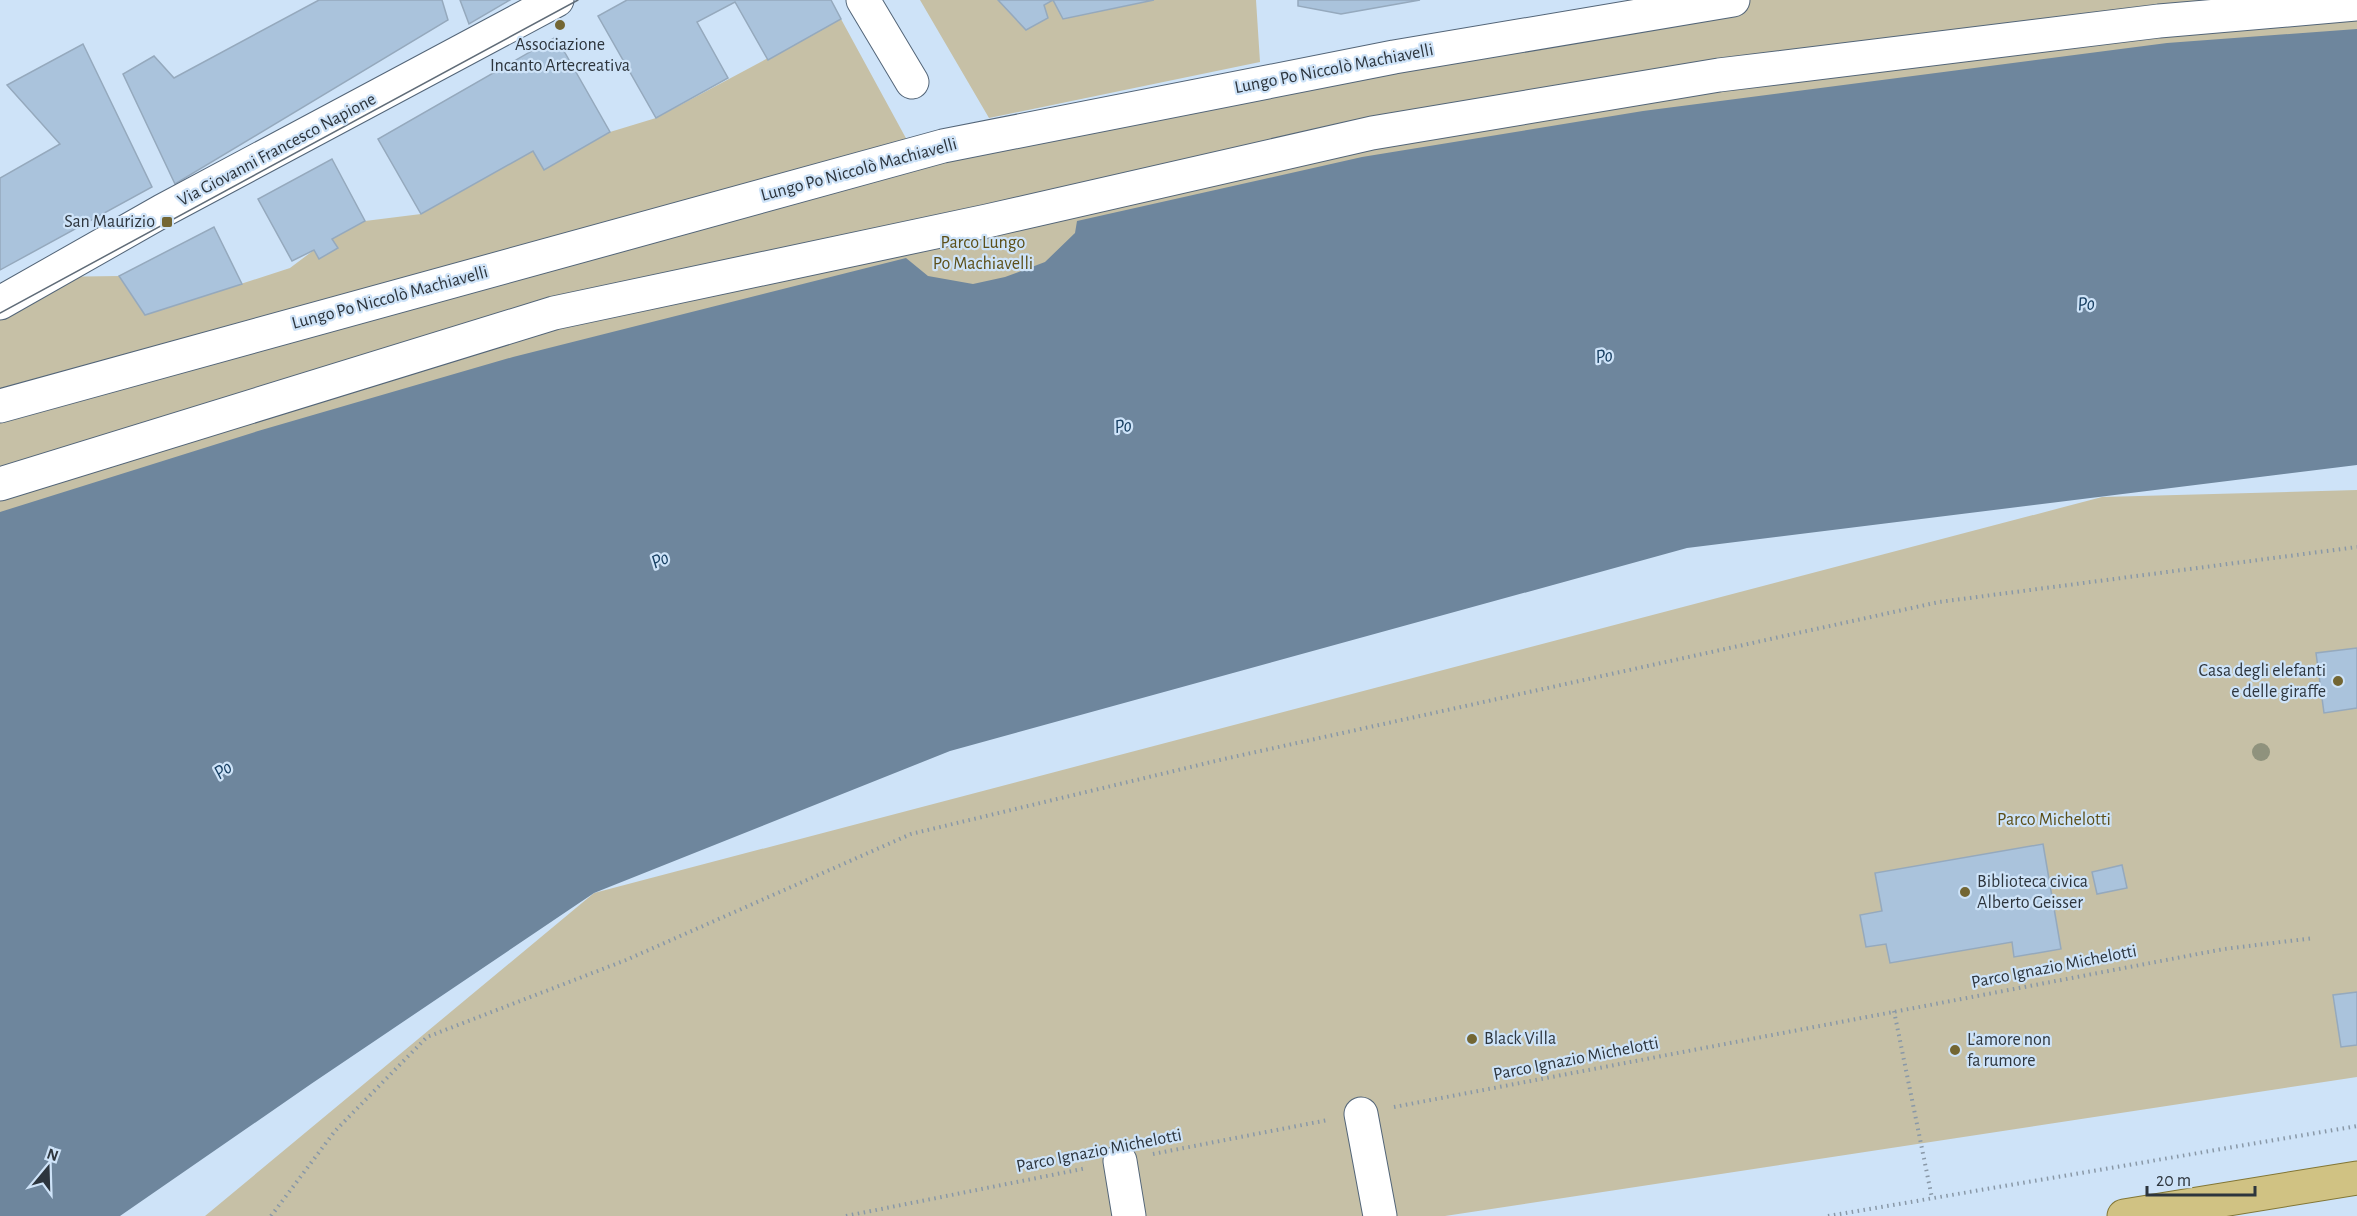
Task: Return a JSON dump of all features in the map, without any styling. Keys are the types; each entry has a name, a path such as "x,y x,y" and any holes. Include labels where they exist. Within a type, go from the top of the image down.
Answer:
{"main road":[{"path":"2124,1216 2357,1178"}],"street":[{"name":"Via Giovanni Francesco Napione","path":"0,303 162,211 557,0"},
{"path":"862,0 912,82"},
{"name":"Lungo Po Niccolò Machiavelli","path":"0,406 943,146 1394,57 1733,0"},
{"path":"0,484 554,313 987,221 1372,132 1719,75 2159,21 2357,4"},
{"path":"1362,1114 1380,1216"},
{"path":"1120,1161 1129,1216"}],"path":[{"path":"271,1216 335,1131 427,1037 626,960 911,834 1224,759 1939,602 2357,547"},
{"name":"Parco Ignazio Michelotti","path":"846,1216 1894,1011 2224,949 2314,938"},
{"path":"1894,1011 1932,1198"},
{"path":"1828,1216 2357,1126"}],"green space":[{"path":"920,0 1256,0 1260,62 989,118"},
{"name":"Parco Lungo Po Machiavelli","path":"1733,0 2357,0 2357,77 0,548 0,303 46,277 119,276 145,315 290,268 314,250 319,259 337,248 332,239 365,221 421,214 533,151 544,170 610,132 656,118 841,19 914,153"},
{"name":"Parco Michelotti","path":"2357,490 2357,1077 1445,1216 205,1216 594,893 2102,497"}],"water":[{"name":"Po","path":"2357,29 2357,465 1687,548 950,751 594,893 120,1216 0,1216 0,512 258,431 513,357 906,258 928,276 973,284 1005,277 1045,262 1075,233 1077,221 1362,157 1643,111 2167,43"}],"building":[{"path":"319,0 442,0 448,20 175,184 123,74 154,56 174,78"},
{"path":"460,0 510,0 469,24"},
{"path":"627,0 831,0 841,19 768,60 735,2 697,22 728,78 656,118 598,16"},
{"path":"998,0 1053,0 1044,5 1048,18 1026,30"},
{"path":"1053,0 1154,0 1063,19"},
{"path":"1298,0 1420,0 1341,14 1298,6"},
{"path":"556,37 610,132 544,170 533,151 421,214 378,139"},
{"path":"83,44 152,187 0,270 0,178 60,144 7,85"},
{"path":"332,159 365,221 332,239 338,248 319,259 314,250 292,261 258,199"},
{"path":"214,227 242,284 145,315 119,276"},
{"name":"Casa degli elefanti e delle giraffe","path":"2357,648 2357,708 2324,713 2316,653"},
{"name":"Biblioteca civica Alberto Geisser","path":"2043,844 2061,949 2014,957 2012,942 1890,963 1886,944 1866,947 1860,915 1882,911 1875,873"},
{"path":"2122,865 2127,888 2097,894 2092,872"},
{"path":"2357,992 2357,1045 2341,1047 2333,995"}],"tram line":[{"path":"0,313 578,0"}],"place":[{"name":"Associazione Incanto Artecreativa","path":"560,25"},
{"name":"San Maurizio","path":"167,222"},
{"name":"Casa degli elefanti e delle giraffe","path":"2338,681"},
{"name":"Biblioteca civica Alberto Geisser","path":"1965,892"},
{"name":"Black Villa","path":"1472,1039"},
{"name":"L'amore non fa rumore","path":"1955,1050"}]}
